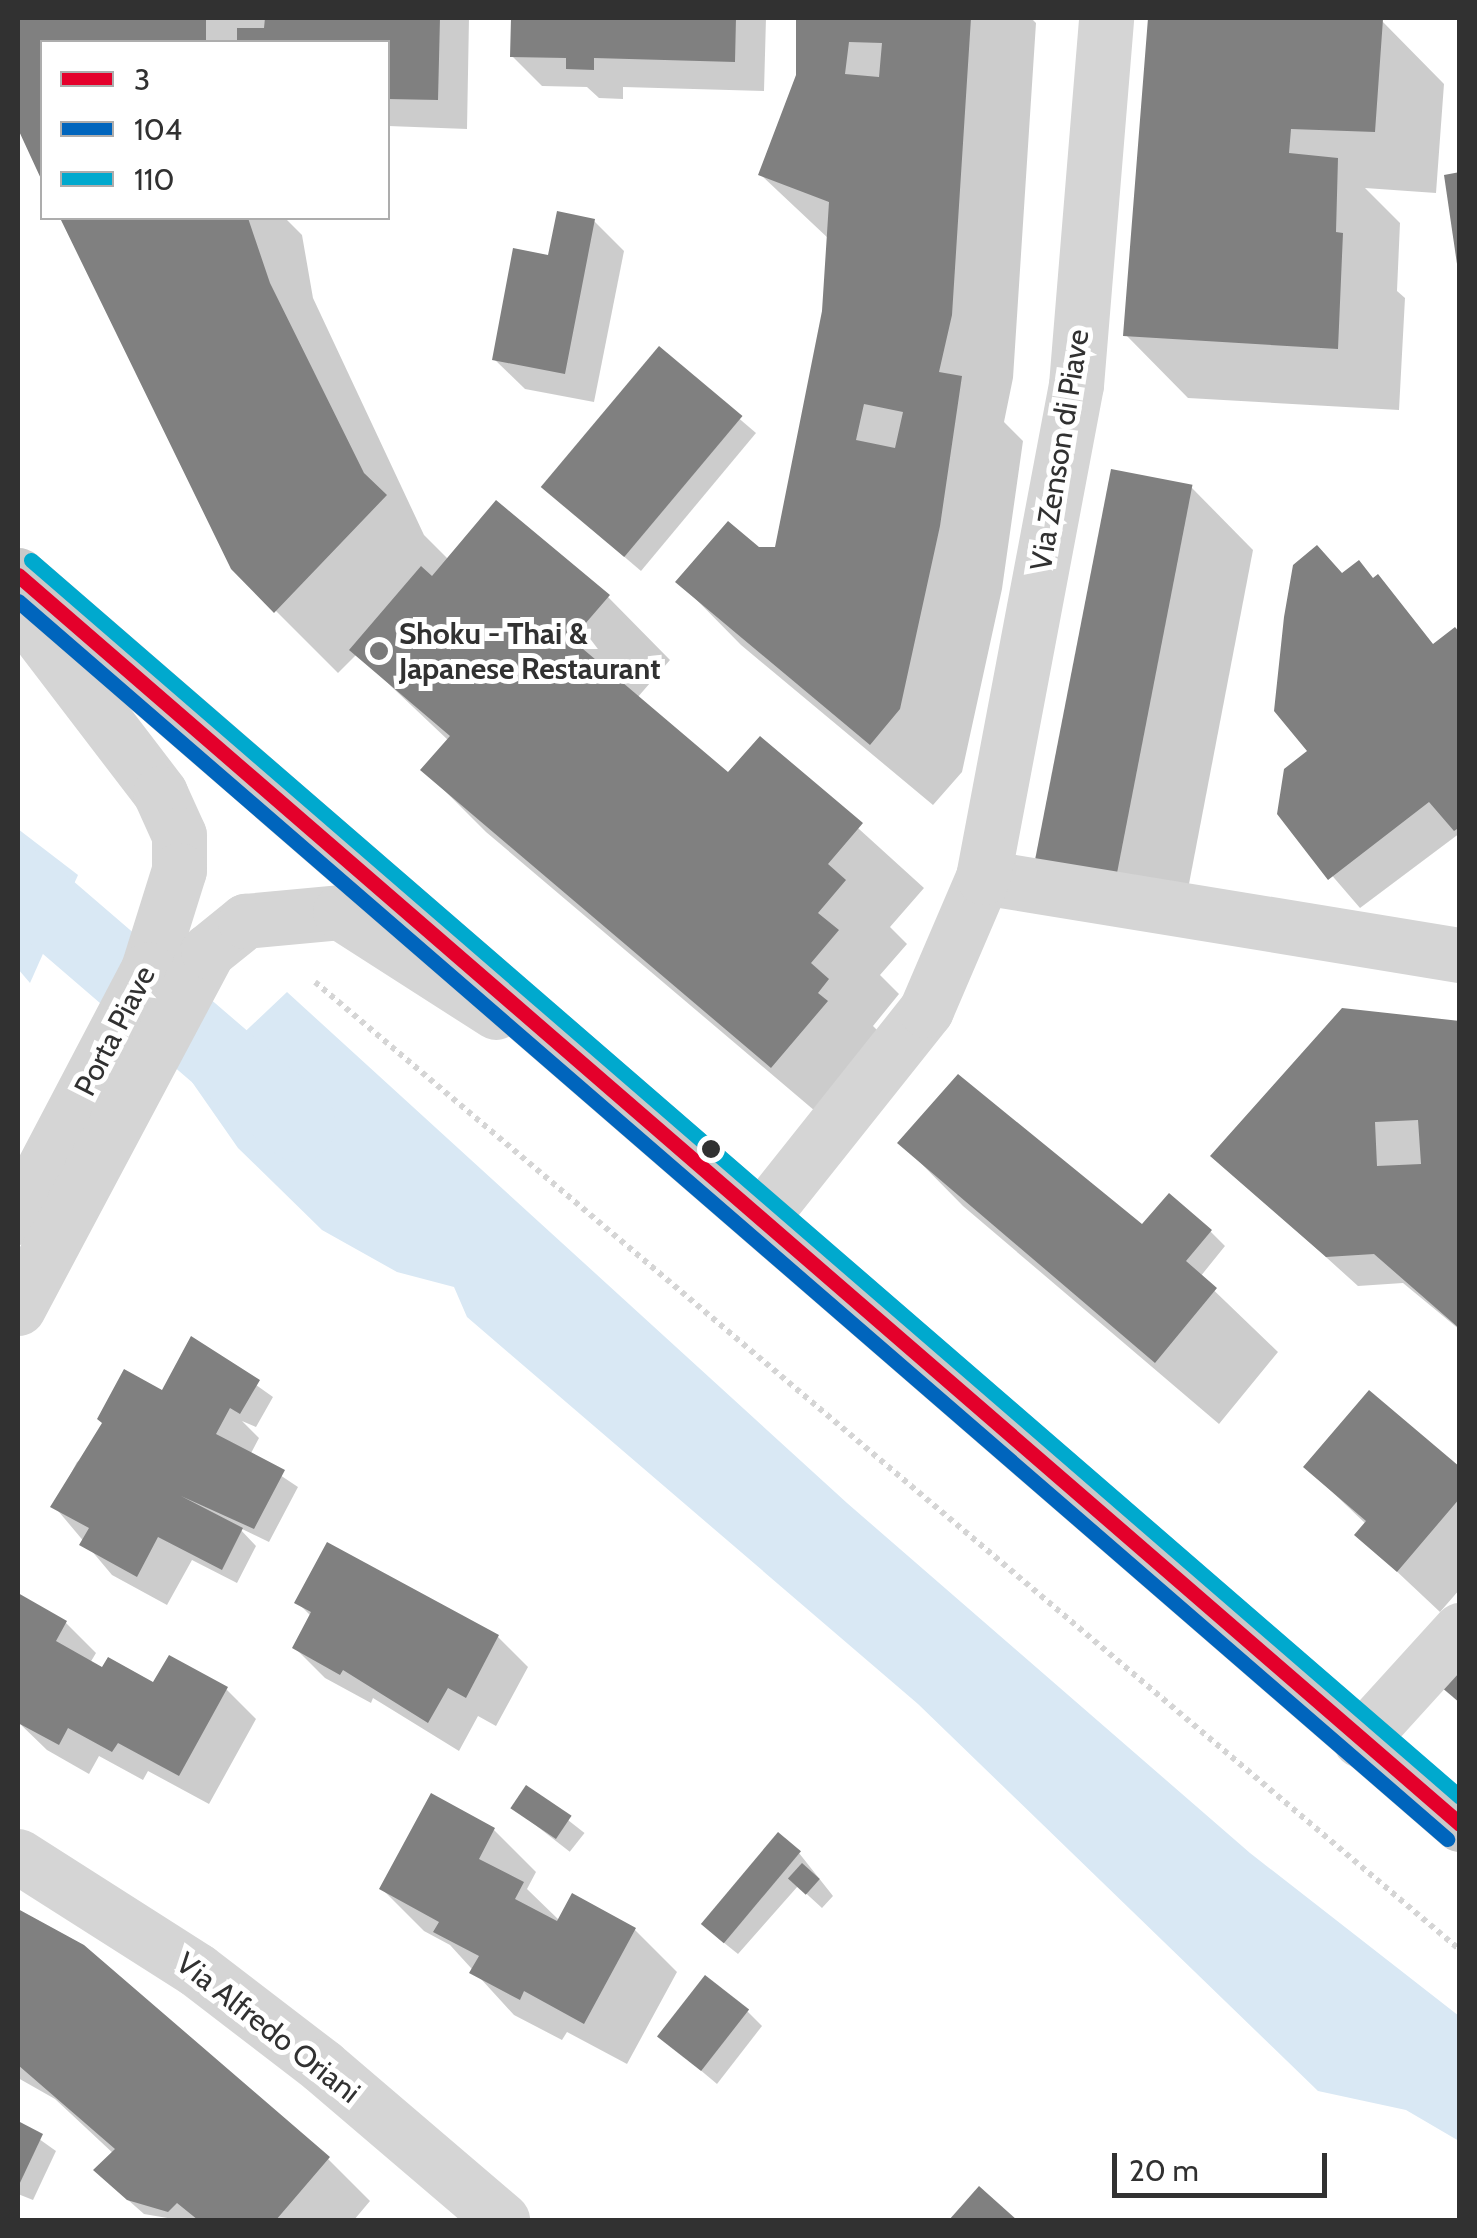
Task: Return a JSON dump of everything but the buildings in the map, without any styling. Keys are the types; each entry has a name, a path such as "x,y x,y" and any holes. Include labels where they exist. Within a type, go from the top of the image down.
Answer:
{"main road":[{"path":"18,574 604,1082 764,1215 1460,1824"}],"street":[{"name":"Via Zenson di Piave","path":"764,1215 926,1010 983,878 1076,385 1106,18"},
{"name":"Porta Piave","path":"18,607 132,752 179,835 173,902 110,1087 18,1308"},
{"path":"983,878 1460,955"},
{"name":"Porta Piave","path":"18,1218 208,951 265,914 340,912 604,1082"},
{"path":"1360,1740 1460,1630"},
{"name":"Via Alfredo Oriani","path":"18,1856 197,1970 322,2066 500,2220"}],"path":[{"path":"304,973 1460,1950"}],"shaded area":[{"path":"18,829 78,875 30,983 18,969"},
{"path":"287,992 847,1503 1250,1853 1459,2016 1459,2141 1406,2110 1318,2091 918,1704 467,1317 454,1287 397,1272 322,1230 238,1148 192,1082"}],"waterway":[{"path":"18,883 298,1124"}],"transit line":[{"name":"110","path":"31,560 1460,1797"},
{"name":"3","path":"18,575 1460,1824"},
{"name":"104","path":"18,601 1447,1839"}],"place":[{"name":"Shoku - Thai & Japanese Restaurant","path":"379,651"}]}
